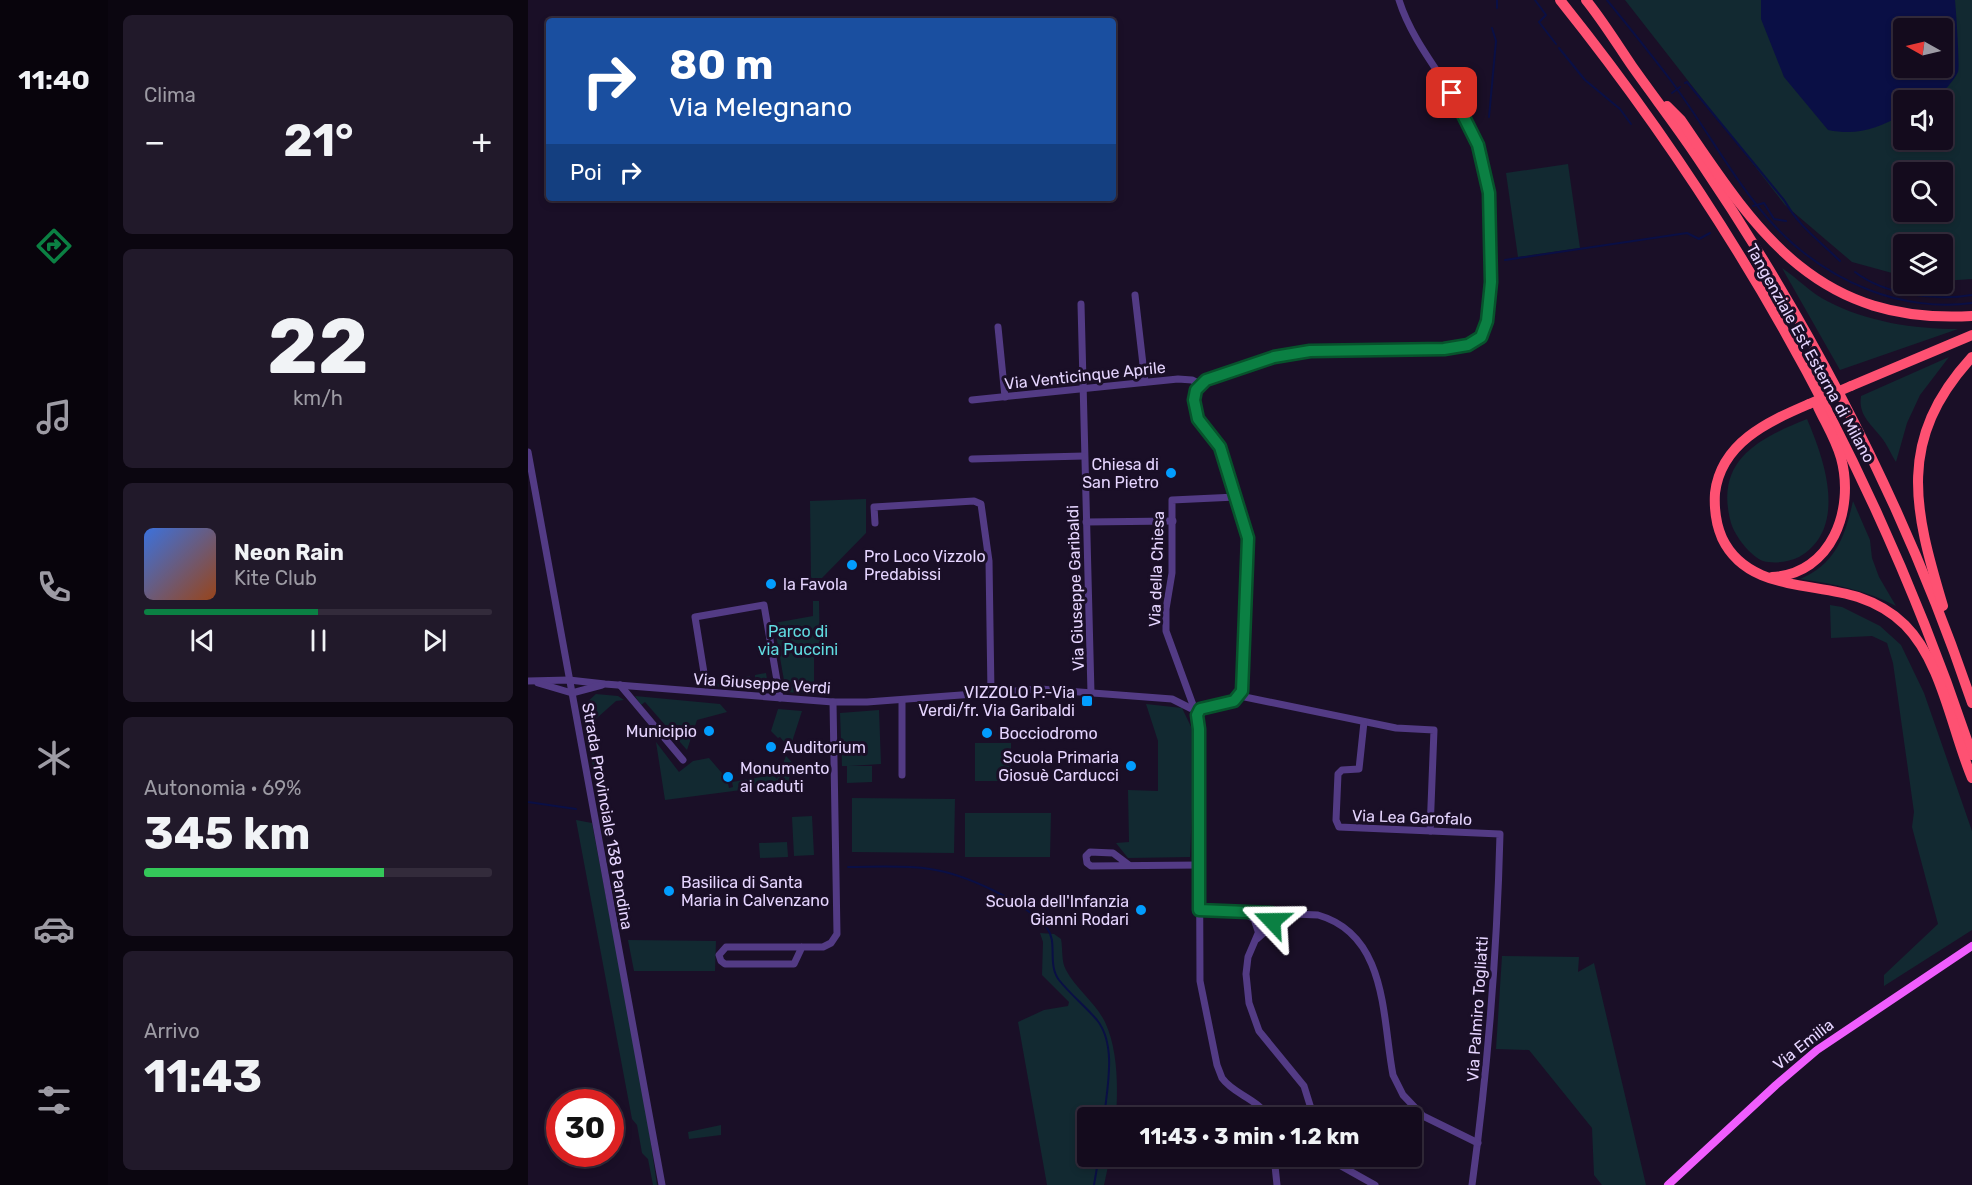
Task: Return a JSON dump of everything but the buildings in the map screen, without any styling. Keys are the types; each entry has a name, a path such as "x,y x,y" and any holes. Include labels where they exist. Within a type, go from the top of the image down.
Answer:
{"highway":[{"name":"Tangenziale Est Esterna di Milano","path":"1560,0 1676,155 1720,221 1843,438 1889,536 1939,659 1972,755"},
{"name":"Tangenziale Est Esterna di Milano","path":"1586,0 1658,100 1762,259 1842,401 1907,536 1972,703"},
{"path":"1658,100 1681,120 1754,225 1784,255 1803,269 1840,292 1880,307 1926,316 1972,316"},
{"path":"1768,577 1801,570 1821,556 1837,532 1846,489 1836,444 1781,325"},
{"path":"1972,335 1809,404 1768,423 1742,441 1726,460 1716,487 1715,514 1724,542 1740,562 1751,570 1768,577 1857,597 1883,608 1904,624 1930,661 1972,778"},
{"path":"1968,690 1924,543 1919,519 1917,481 1922,447 1933,416 1950,384 1972,357"}],"main road":[{"name":"Via Emilia","path":"1668,1185 1817,1050 1972,946"}],"street":[{"path":"1240,696 1245,666 1249,552 1245,526 1220,447 1198,419 1194,400 1200,384 1257,361 1310,351 1444,349 1474,342 1483,333 1487,321 1492,227 1487,178 1476,141 1461,108 1413,34 1399,0"},
{"path":"1135,295 1145,382"},
{"name":"Via Giuseppe Garibaldi","path":"1081,304 1081,389 1091,693"},
{"path":"998,327 1005,398"},
{"name":"Via Venticinque Aprile","path":"972,400 1183,379 1200,384"},
{"name":"Strada Provinciale 138 Pandina","path":"528,452 662,1185"},
{"path":"972,459 1084,456"},
{"name":"Via della Chiesa","path":"1236,497 1173,501 1172,573 1166,609 1166,631 1195,709 1199,729 1201,991 1217,1065 1227,1085 1260,1107"},
{"path":"875,523 874,507 974,501 981,504 989,561 991,693"},
{"path":"1086,522 1173,521"},
{"path":"705,679 695,617 764,605 780,698"},
{"name":"Via Giuseppe Verdi","path":"532,682 569,680 833,702 902,700 1044,689 1172,699 1195,709"},
{"path":"532,682 572,693 605,684"},
{"path":"620,686 683,760"},
{"path":"1195,709 1231,702 1240,696 1396,728 1434,730 1430,831"},
{"path":"902,700 902,775"},
{"path":"802,947 794,964 725,964 719,955 726,947 823,946 831,943 837,934 833,702"},
{"name":"Via Lea Garofalo","path":"1364,722 1359,769 1342,770 1338,774 1337,824 1342,828 1500,834"},
{"name":"Via Palmiro Togliatti","path":"1472,1185 1494,971 1500,834"},
{"path":"1129,865 1110,852 1090,852 1086,856 1087,863 1092,866 1199,865"},
{"path":"1199,910 1318,915 1334,921 1362,946 1379,981 1392,1068 1398,1087 1423,1116 1478,1143"},
{"path":"1242,912 1254,919 1257,934"},
{"path":"1269,928 1272,913"},
{"path":"1272,913 1257,934 1248,957 1246,974 1252,1014 1266,1041 1304,1086 1311,1107"},
{"path":"1254,944 1269,928 1298,914"},
{"path":"1275,1167 1277,1185"},
{"path":"1341,1167 1375,1185"}],"green space":[{"path":"1625,0 1972,0 1972,279 1953,280 1953,234 1893,234 1893,273 1852,262 1785,205"},
{"path":"1568,164 1580,248 1518,257 1506,173"},
{"path":"1782,268 1821,298 1858,314 1908,326 1958,329 1840,370"},
{"path":"1949,357 1920,395 1907,423 1896,462 1863,414 1861,396"},
{"path":"1807,419 1820,453 1828,492 1828,511 1824,529 1814,544 1799,557 1781,562 1763,561 1748,550 1733,528 1727,502 1729,483 1734,468 1756,444"},
{"path":"866,499 866,533 822,578 811,578 810,501"},
{"path":"1853,501 1870,540 1872,558 1879,577 1896,606 1850,588 1800,579 1822,565 1837,548"},
{"name":"Parco di via Puccini","path":"813,601 819,601 820,655 814,656 814,694 786,692 774,623 813,616"},
{"path":"1830,605 1842,607 1880,626 1901,645 1924,693 1972,831 1972,930 1884,986 1884,975 1938,924 1912,827 1914,812 1893,663 1887,643 1872,636 1831,638"},
{"path":"766,673 769,691 713,686 715,683 750,676 750,679 755,679 755,675"},
{"path":"596,694 618,696 624,700 616,701 589,725 604,808 600,806 583,710 585,704"},
{"path":"635,696 720,704 727,712 697,720 687,750 645,702 641,705"},
{"path":"1146,704 1182,708 1195,735 1190,857 1128,858 1116,843 1129,842 1128,790 1158,791 1158,741"},
{"path":"778,709 802,711 791,745 786,744 771,731"},
{"path":"879,710 881,764 849,766 872,766 872,782 847,783 847,766 842,766 840,713"},
{"path":"656,742 679,772 693,761 709,758 727,779 729,788 733,787 732,782 773,775 777,779 786,756 801,772 790,774 788,784 665,800"},
{"path":"975,743 1011,743 1011,781 975,781"},
{"path":"852,798 955,799 954,853 852,852"},
{"path":"965,813 1051,813 1050,857 965,857"},
{"path":"812,816 814,855 794,856 792,817"},
{"path":"576,820 592,823 644,1097 657,1185 653,1185 648,1159 642,1153 637,1125 632,1119"},
{"path":"787,842 788,857 760,858 759,843"},
{"path":"1040,933 1054,934 1061,939 1064,966 1101,1015 1112,1044 1117,1081 1116,1107 1077,1107 1077,1167 1108,1167 1104,1185 1047,1185 1018,1022 1044,1010 1068,1006 1069,1002 1042,975 1043,942"},
{"path":"628,940 716,941 715,971 634,971"},
{"path":"1502,956 1579,957 1578,972 1594,963 1646,1185 1602,1185 1594,1175 1592,1128 1529,1050 1496,1049"},
{"path":"721,1125 721,1135 689,1139 688,1132"}],"shaded area":[{"path":"1761,0 1955,0 1958,72 1944,90 1893,90 1893,120 1885,124 1867,130 1849,132 1828,130 1784,77 1761,19"}],"waterway":[{"path":"1497,0 1497,8"},
{"path":"1535,0 1546,15 1539,22 1556,44"},
{"path":"1607,0 1672,82 1754,202 1803,252 1833,273 1881,294 1906,301 1933,304 1972,303"},
{"path":"1489,117 1496,41 1492,28"},
{"path":"1559,48 1585,80 1620,109 1631,124"},
{"path":"1685,83 1687,82 1803,226 1840,261"},
{"path":"1672,93 1680,87"},
{"path":"1753,206 1764,203 1774,219 1786,221"},
{"path":"1505,260 1687,233 1699,239 1710,233"},
{"path":"1855,272 1867,280 1895,291 1942,297 1972,295"},
{"path":"528,802 576,809"},
{"path":"848,867 910,867 944,872 993,890 1037,918 1047,928 1052,940 1055,974 1097,1020 1103,1030 1109,1054 1105,1107"},
{"path":"1094,1185 1097,1167"}],"place":[{"name":"Chiesa di San Pietro","path":"1171,473"},
{"name":"Pro Loco Vizzolo Predabissi","path":"852,565"},
{"name":"la Favola","path":"771,584"},
{"name":"VIZZOLO P.-Via Verdi/fr. Via Garibaldi","path":"1087,701"},
{"name":"Municipio","path":"709,731"},
{"name":"Bocciodromo","path":"987,733"},
{"name":"Auditorium","path":"771,747"},
{"name":"Scuola Primaria Giosuè Carducci","path":"1131,766"},
{"name":"Monumento ai caduti","path":"728,777"},
{"name":"Basilica di Santa Maria in Calvenzano","path":"669,891"},
{"name":"Scuola dell'Infanzia Gianni Rodari","path":"1141,910"}],"route":[{"path":"1272,921 1272,913 1199,910 1199,729 1197,715 1200,709 1234,701 1242,691 1249,552 1245,526 1220,447 1202,427 1195,410 1196,390 1206,380 1265,358 1310,351 1444,349 1462,347 1481,337 1487,321 1491,282 1492,227 1489,193 1478,145 1452,93"}]}
